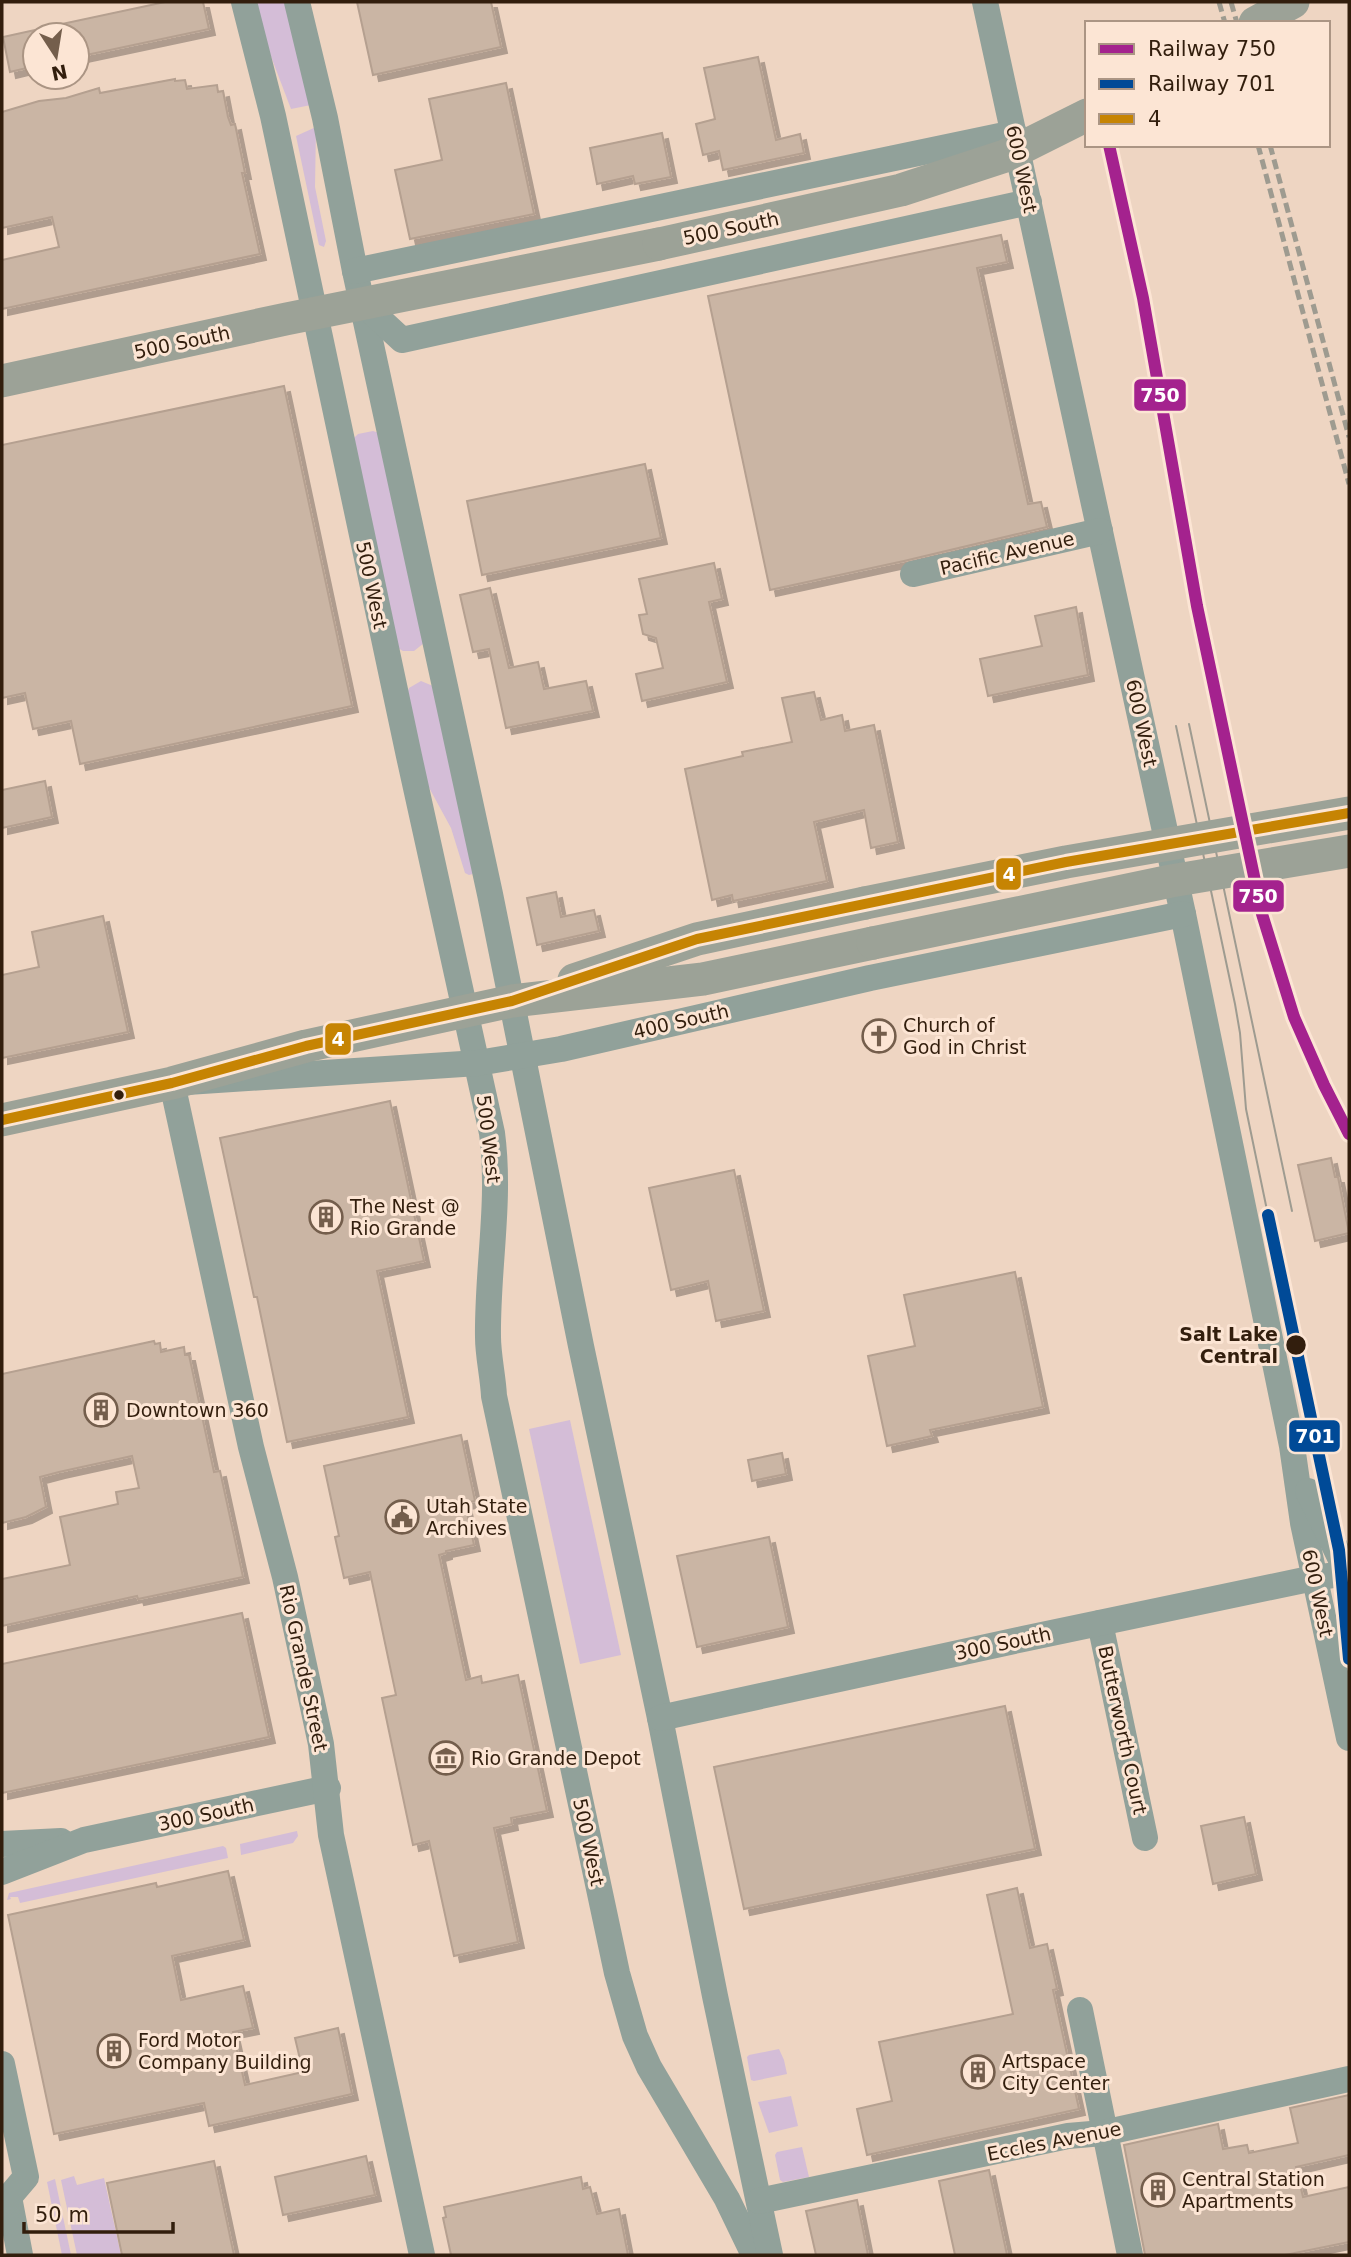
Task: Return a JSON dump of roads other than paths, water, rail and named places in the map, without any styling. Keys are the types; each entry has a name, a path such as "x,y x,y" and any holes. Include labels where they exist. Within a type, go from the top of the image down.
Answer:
{"main road":[{"path":"1259,21 1293,2"},
{"name":"500 South","path":"2,381 659,244 901,190 1005,156 1085,116"},
{"name":"400 South","path":"512,1001 697,939 1066,862 1349,813"},
{"name":"400 South","path":"2,1119 172,1083 306,1046 512,1001 703,979 1171,881 1349,851"}],"street":[{"name":"500 West","path":"244,2 273,116 423,822 478,1063 496,1162 488,1339 494,1396 617,1973 635,2036 649,2067 727,2199 754,2255"},
{"path":"297,2 325,118 355,271 512,1001 770,2255"},
{"name":"600 West","path":"985,2 1183,914 1292,1446 1314,1578 1349,1738"},
{"name":"500 South","path":"355,271 1014,133"},
{"name":"500 South","path":"363,304 402,340 1029,202"},
{"name":"Pacific Avenue","path":"913,574 1100,531"},
{"name":"400 South","path":"172,1083 478,1063 561,1049 870,978 1183,914"},
{"name":"Rio Grande Street","path":"172,1083 251,1447 285,1577 321,1744 328,1788 331,1835 422,2255"},
{"name":"600 West","path":"1292,1446 1310,1497 1348,1575"},
{"name":"300 South","path":"660,1718 1314,1578 1348,1575"},
{"name":"Butterworth Court","path":"1100,1623 1146,1838"},
{"name":"300 South","path":"2,1872 84,1840 328,1788"},
{"name":"300 South","path":"2,1843 84,1840"},
{"path":"1080,2010 1130,2255"},
{"path":"2,2063 26,2177 4,2197 20,2255"},
{"name":"Eccles Avenue","path":"759,2201 1068,2136 1103,2133 1349,2079"}],"tram line":[{"path":"1189,724 1292,1211"},
{"path":"1176,726 1235,1004 1246,1109 1268,1215"}],"railway":[{"path":"1219,2 1224,21"},
{"path":"1231,2 1236,21"},
{"path":"1259,147 1349,484"},
{"path":"1271,147 1349,437"}],"rail line":[{"name":"750","path":"1109,147 1143,298 1197,606 1262,914 1294,1017 1349,1134"},
{"name":"701","path":"1268,1215 1339,1550 1349,1659"}],"place":[{"name":"Church of God in Christ","path":"879,1036"},
{"name":"The Nest @ Rio Grande","path":"326,1217"},
{"name":"Salt Lake Central","path":"1296,1345"},
{"name":"Downtown 360","path":"101,1410"},
{"name":"Utah State Archives","path":"402,1517"},
{"name":"Rio Grande Depot","path":"446,1758"},
{"name":"Ford Motor Company Building","path":"114,2051"},
{"name":"Artspace City Center","path":"978,2072"},
{"name":"Central Station Apartments","path":"1158,2190"}]}
